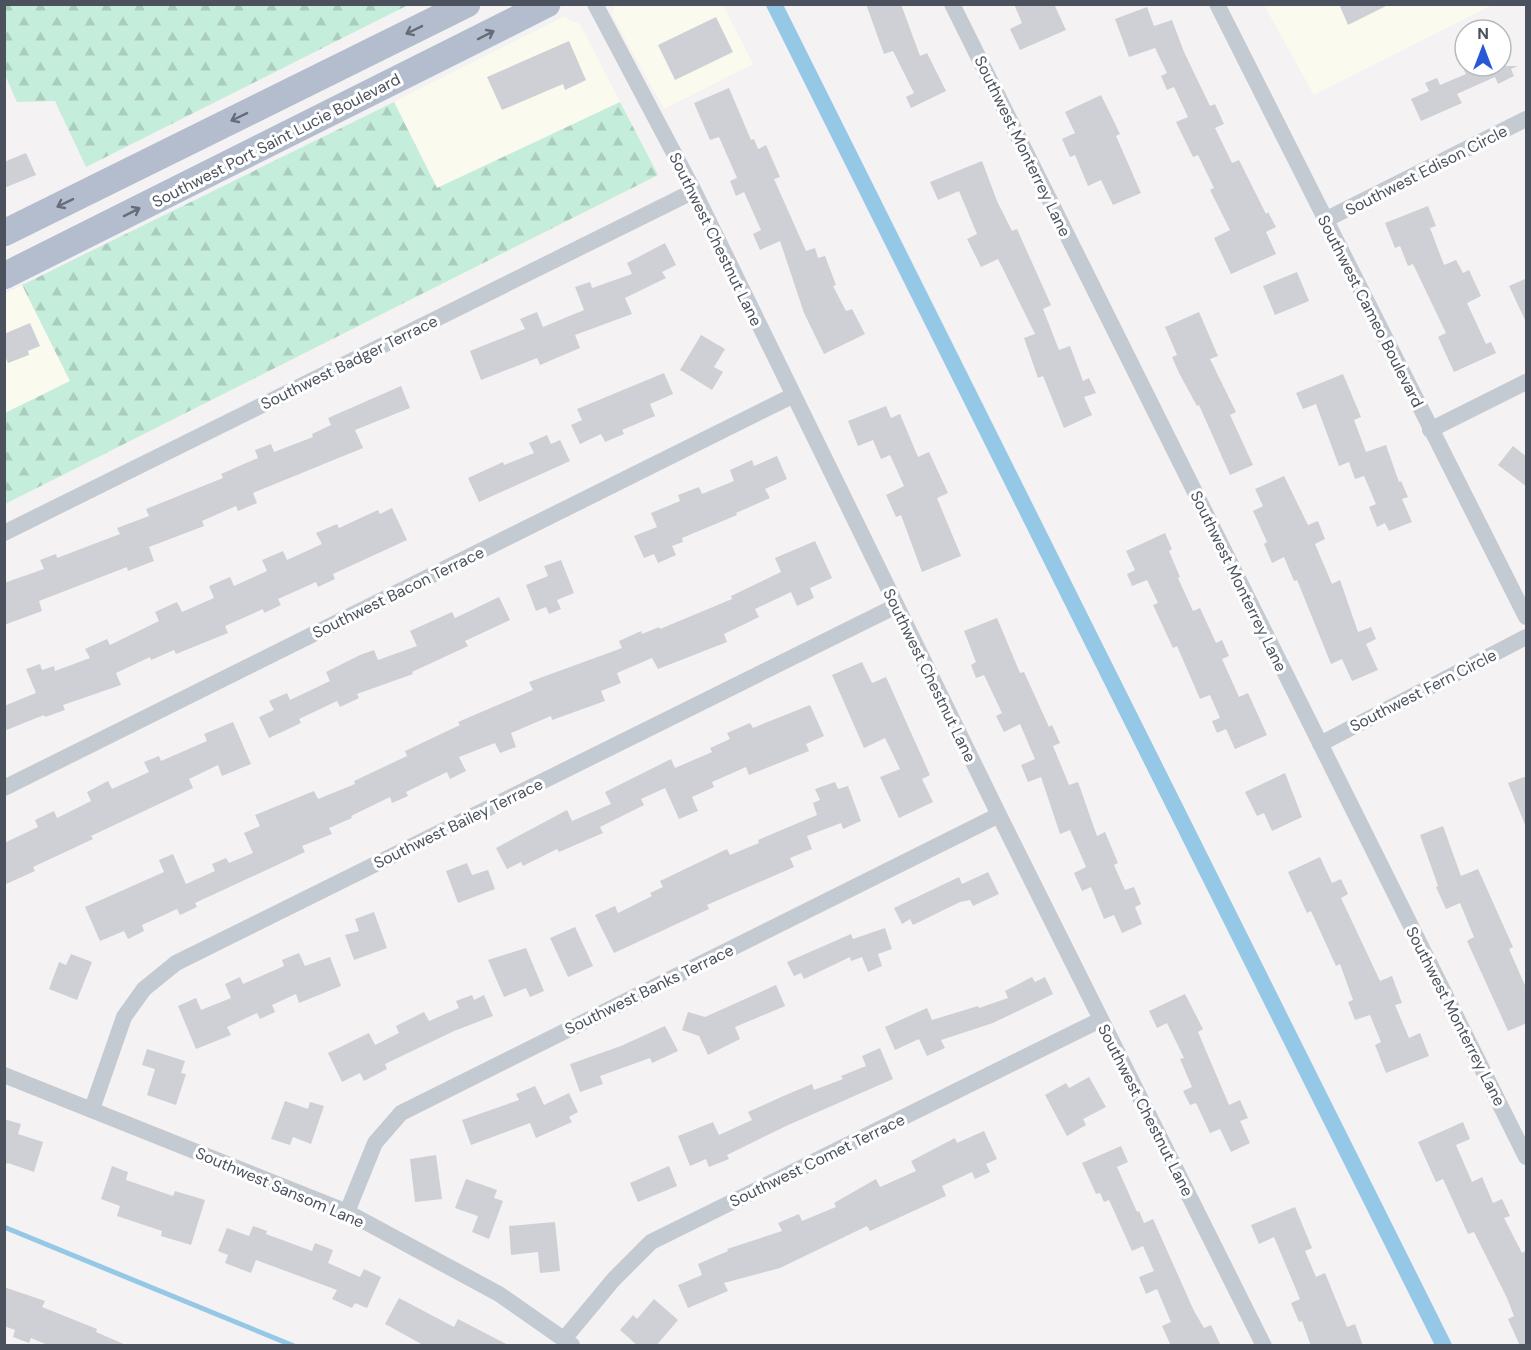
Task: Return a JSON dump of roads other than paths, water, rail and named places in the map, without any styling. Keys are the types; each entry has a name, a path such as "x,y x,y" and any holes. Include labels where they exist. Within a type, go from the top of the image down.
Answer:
{"main road":[{"path":"4,233 467,4"},
{"name":"Southwest Port Saint Lucie Boulevard","path":"4,276 547,4"}],"street":[{"name":"Southwest Chestnut Lane","path":"595,4 694,191 792,396 1100,1020 1264,1346"},
{"name":"Southwest Monterrey Lane","path":"952,4 1527,1157"},
{"name":"Southwest Cameo Boulevard","path":"1217,4 1430,430 1527,617"},
{"name":"Southwest Edison Circle","path":"1325,220 1527,119"},
{"name":"Southwest Badger Terrace","path":"4,533 694,191"},
{"path":"1430,430 1527,382"},
{"name":"Southwest Bacon Terrace","path":"4,788 792,396"},
{"name":"Southwest Bailey Terrace","path":"92,1109 124,1017 144,989 176,963 896,606"},
{"name":"Southwest Fern Circle","path":"1320,744 1527,637"},
{"name":"Southwest Banks Terrace","path":"347,1212 375,1143 401,1113 999,815"},
{"name":"Southwest Comet Terrace","path":"568,1342 614,1279 651,1242 1100,1020"},
{"name":"Southwest Sansom Lane","path":"4,1076 347,1212 499,1293 568,1342"}],"waterway":[{"path":"774,4 1444,1346"},
{"path":"4,1227 294,1346"}]}
